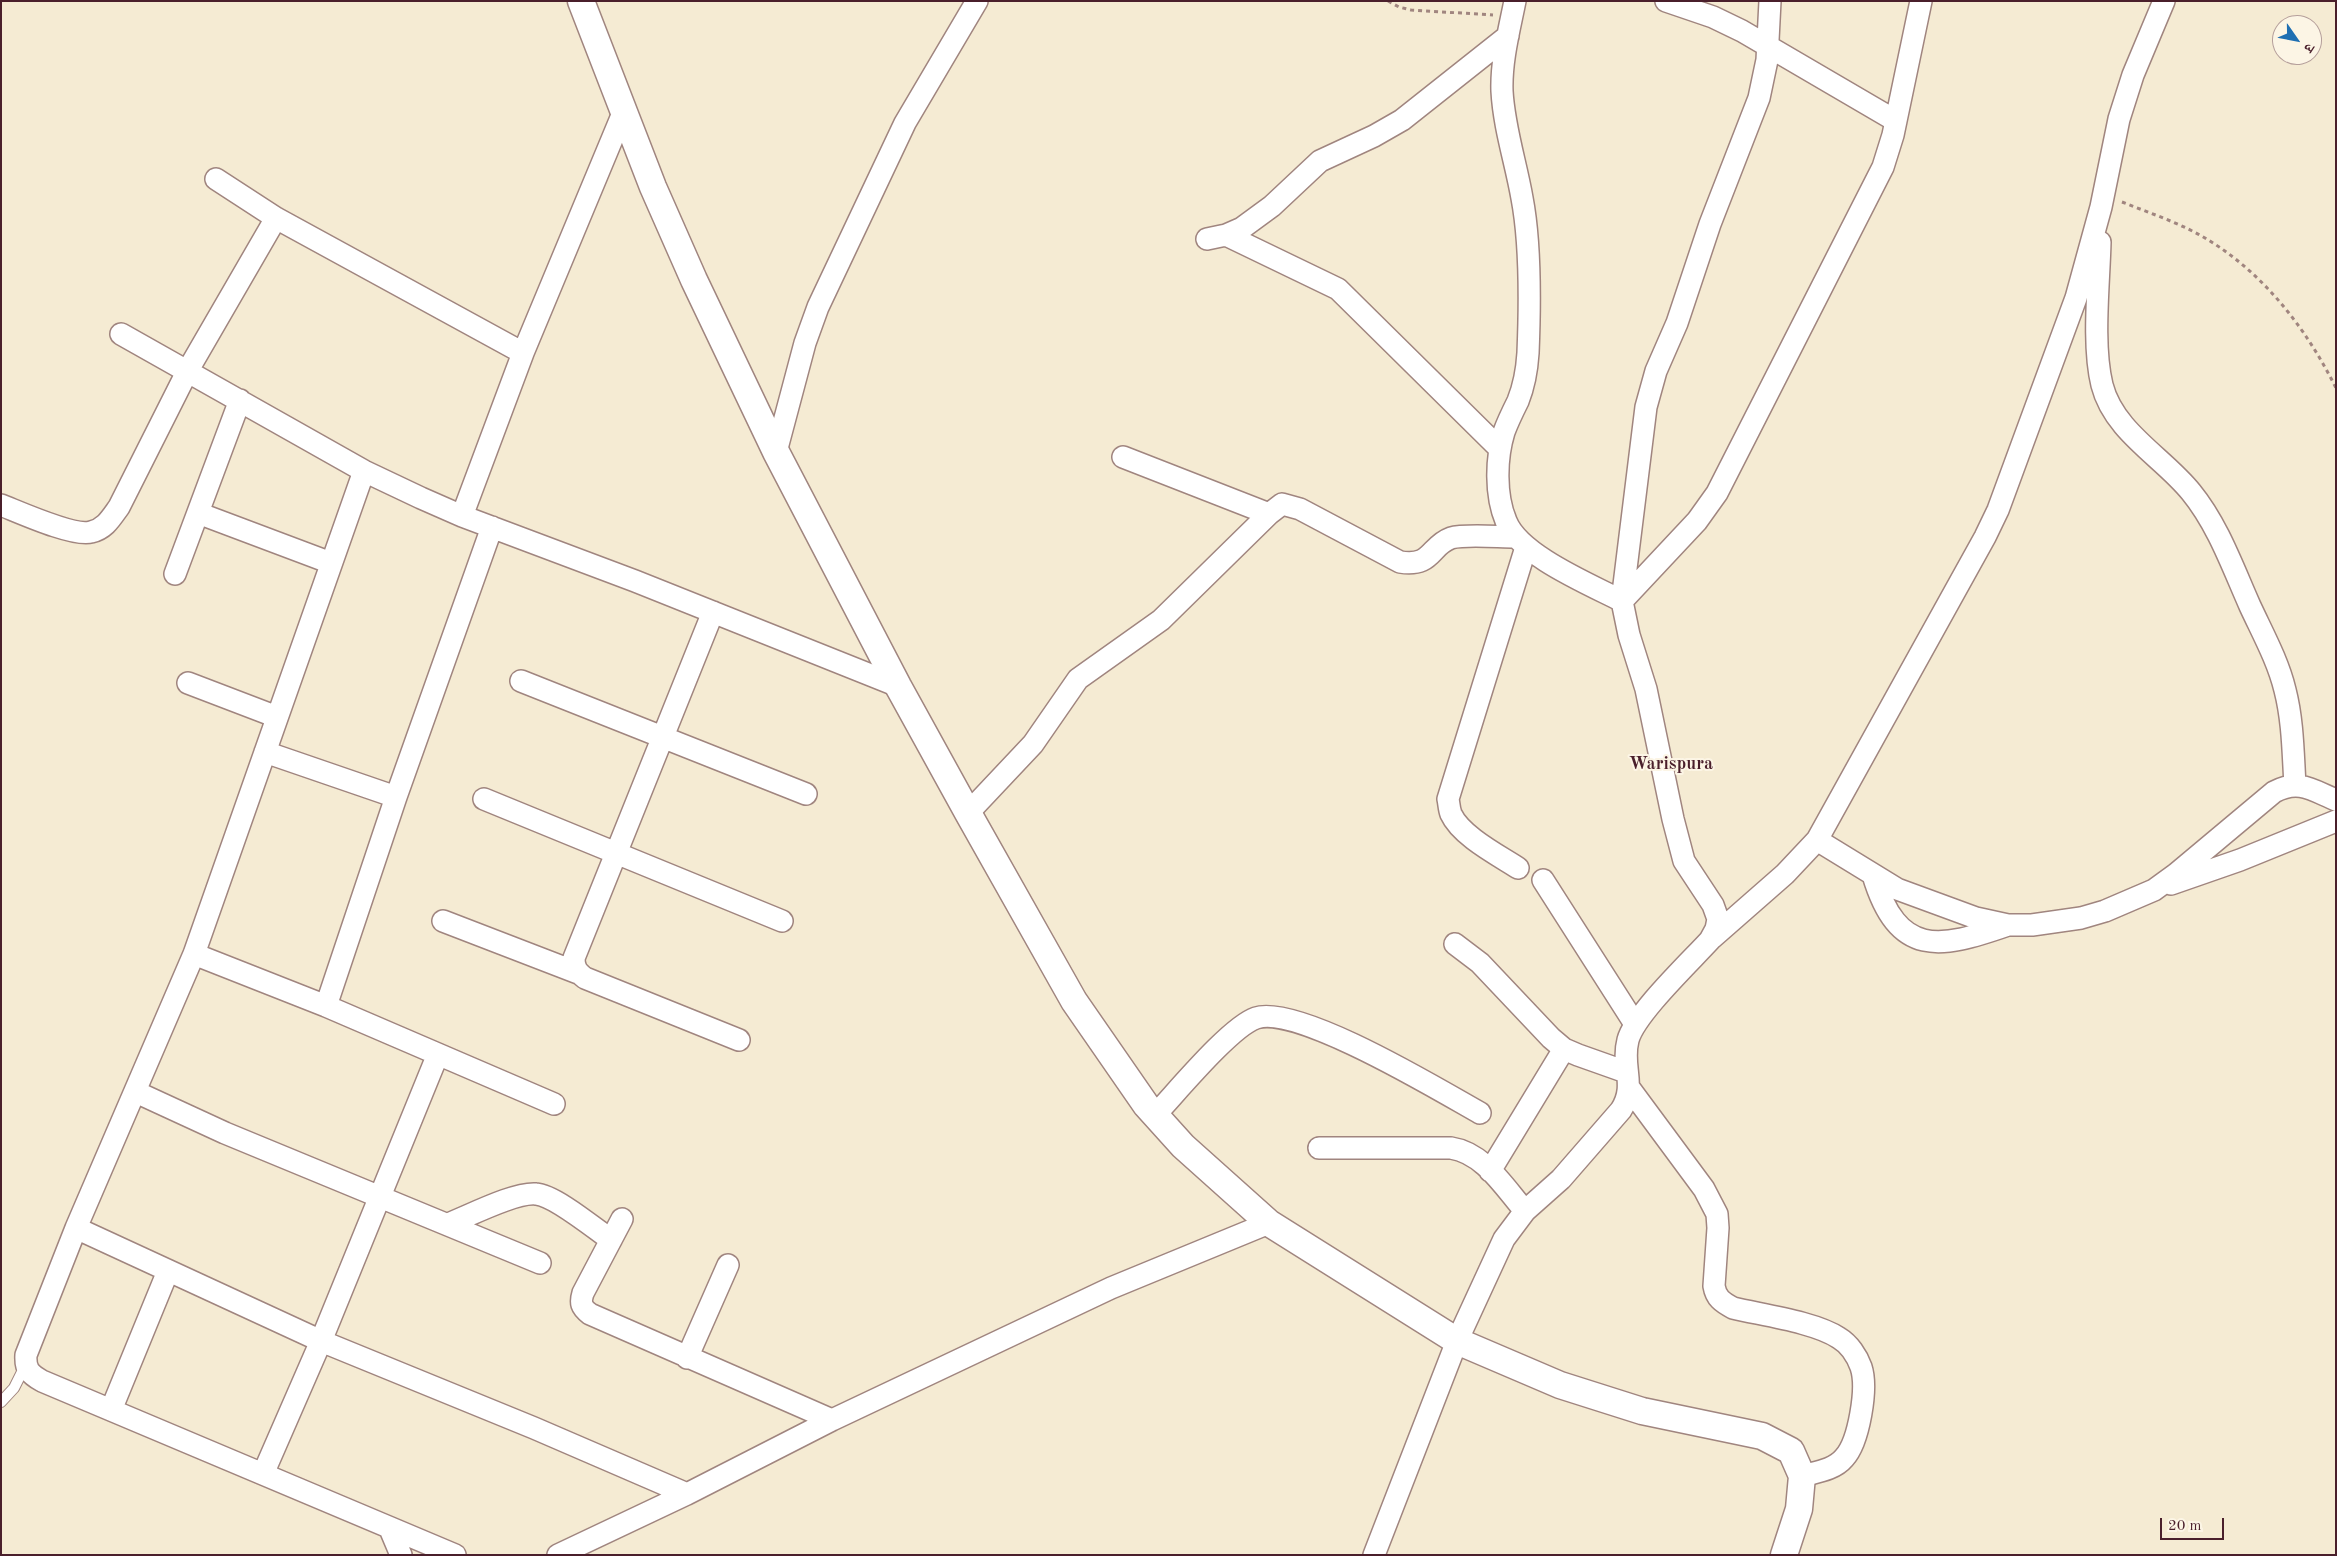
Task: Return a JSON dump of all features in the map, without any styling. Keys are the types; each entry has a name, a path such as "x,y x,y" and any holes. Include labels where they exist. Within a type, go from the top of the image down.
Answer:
{"street":[{"path":"581,1 623,113 694,280 776,452 898,686 1074,1000 1155,1115 1183,1146 1269,1223 1457,1341 1560,1385 1642,1411 1762,1436 1791,1451 1802,1476 1799,1509 1784,1555"},
{"path":"776,452 805,343 818,307 905,123 977,1"},
{"path":"1666,1 1713,17 1768,45 1896,121"},
{"path":"1710,940 1716,929 1718,919 1713,905 1684,861 1672,819 1646,689 1629,635 1622,601 1646,406 1656,371 1677,323 1710,224 1759,98 1764,81 1770,1"},
{"path":"1622,601 1697,521 1717,493 1883,167 1896,121 1921,1"},
{"path":"1374,1555 1457,1341 1504,1239 1525,1211 1561,1179 1628,1099 1625,1052 1635,1024 1710,940 1785,874 1817,840 1962,580 1998,510 2076,298 2102,201 2118,119 2133,75 2164,1"},
{"path":"1500,449 1338,289 1216,237 1242,228 1256,218 1320,161 1374,136 1402,120 1511,18"},
{"path":"1511,18 1502,90 1505,120 1523,200 1528,248 1528,354 1521,392 1504,432 1500,449 1499,499 1506,522 1520,542 1561,570 1622,601"},
{"path":"462,516 522,353 623,113"},
{"path":"216,179 276,218 522,353"},
{"path":"2102,201 2098,324 2102,385 2110,406 2123,424 2190,491 2215,529 2275,661 2285,690 2295,784"},
{"path":"1,505 64,529 89,533 108,524 119,507 188,370 276,218"},
{"path":"120,334 188,370 364,471 462,516 713,612 898,686"},
{"path":"176,574 240,400"},
{"path":"1123,457 1269,514"},
{"path":"364,471 194,954 76,1228 26,1355 25,1366 30,1374 42,1381 455,1555"},
{"path":"968,813 1033,744 1078,679 1161,620 1269,514 1282,504 1292,506 1400,562 1410,564 1429,556 1451,538 1520,542"},
{"path":"198,513 331,562"},
{"path":"326,1006 396,797 492,527"},
{"path":"1518,868 1481,844 1466,831 1452,815 1448,799 1520,542"},
{"path":"578,973 574,966 574,958 713,612"},
{"path":"521,681 806,794"},
{"path":"188,683 277,717"},
{"path":"265,752 396,797"},
{"path":"2154,890 2176,874 2274,792 2284,787 2295,784 2336,800"},
{"path":"484,799 782,921"},
{"path":"1817,840 1897,889 1967,915 2008,925 2032,925 2081,918 2105,911 2154,890 2223,866 2336,821"},
{"path":"1873,876 1887,913 1899,927 1921,940 1956,942 2008,925"},
{"path":"1543,880 1635,1024"},
{"path":"443,921 578,973 585,978 739,1040"},
{"path":"1455,944 1480,963 1551,1038 1564,1049 1628,1081 1704,1189 1717,1214 1718,1228 1714,1286 1716,1295 1733,1308 1824,1330 1840,1338 1853,1351 1862,1368 1864,1389 1852,1446 1844,1459 1832,1467 1802,1476"},
{"path":"194,954 326,1006 554,1104"},
{"path":"1155,1115 1233,1032 1255,1018 1268,1015 1284,1017 1361,1048 1480,1113"},
{"path":"1490,1171 1564,1049"},
{"path":"263,1474 321,1341 438,1054"},
{"path":"136,1092 225,1133 540,1263"},
{"path":"1319,1148 1451,1148 1465,1150 1475,1156 1490,1171 1525,1211"},
{"path":"448,1224 516,1196 536,1194 552,1200 611,1240"},
{"path":"622,1219 583,1293 580,1302 583,1308 590,1314 832,1420"},
{"path":"558,1555 581,1550 832,1420 1111,1288 1269,1223"},
{"path":"76,1228 321,1341 534,1428 687,1494"},
{"path":"688,1358 728,1265"},
{"path":"111,1410 168,1271"},
{"path":"390,1529 401,1555"}],"lane":[{"path":"1,1402 14,1388 25,1366"}],"path":[{"path":"1388,1 1399,8 1411,10 1511,18"},
{"path":"2102,201 2196,233 2238,262 2284,307 2311,343 2336,388"}],"district":[{"name":"Warispura","path":"1671,764"}]}
